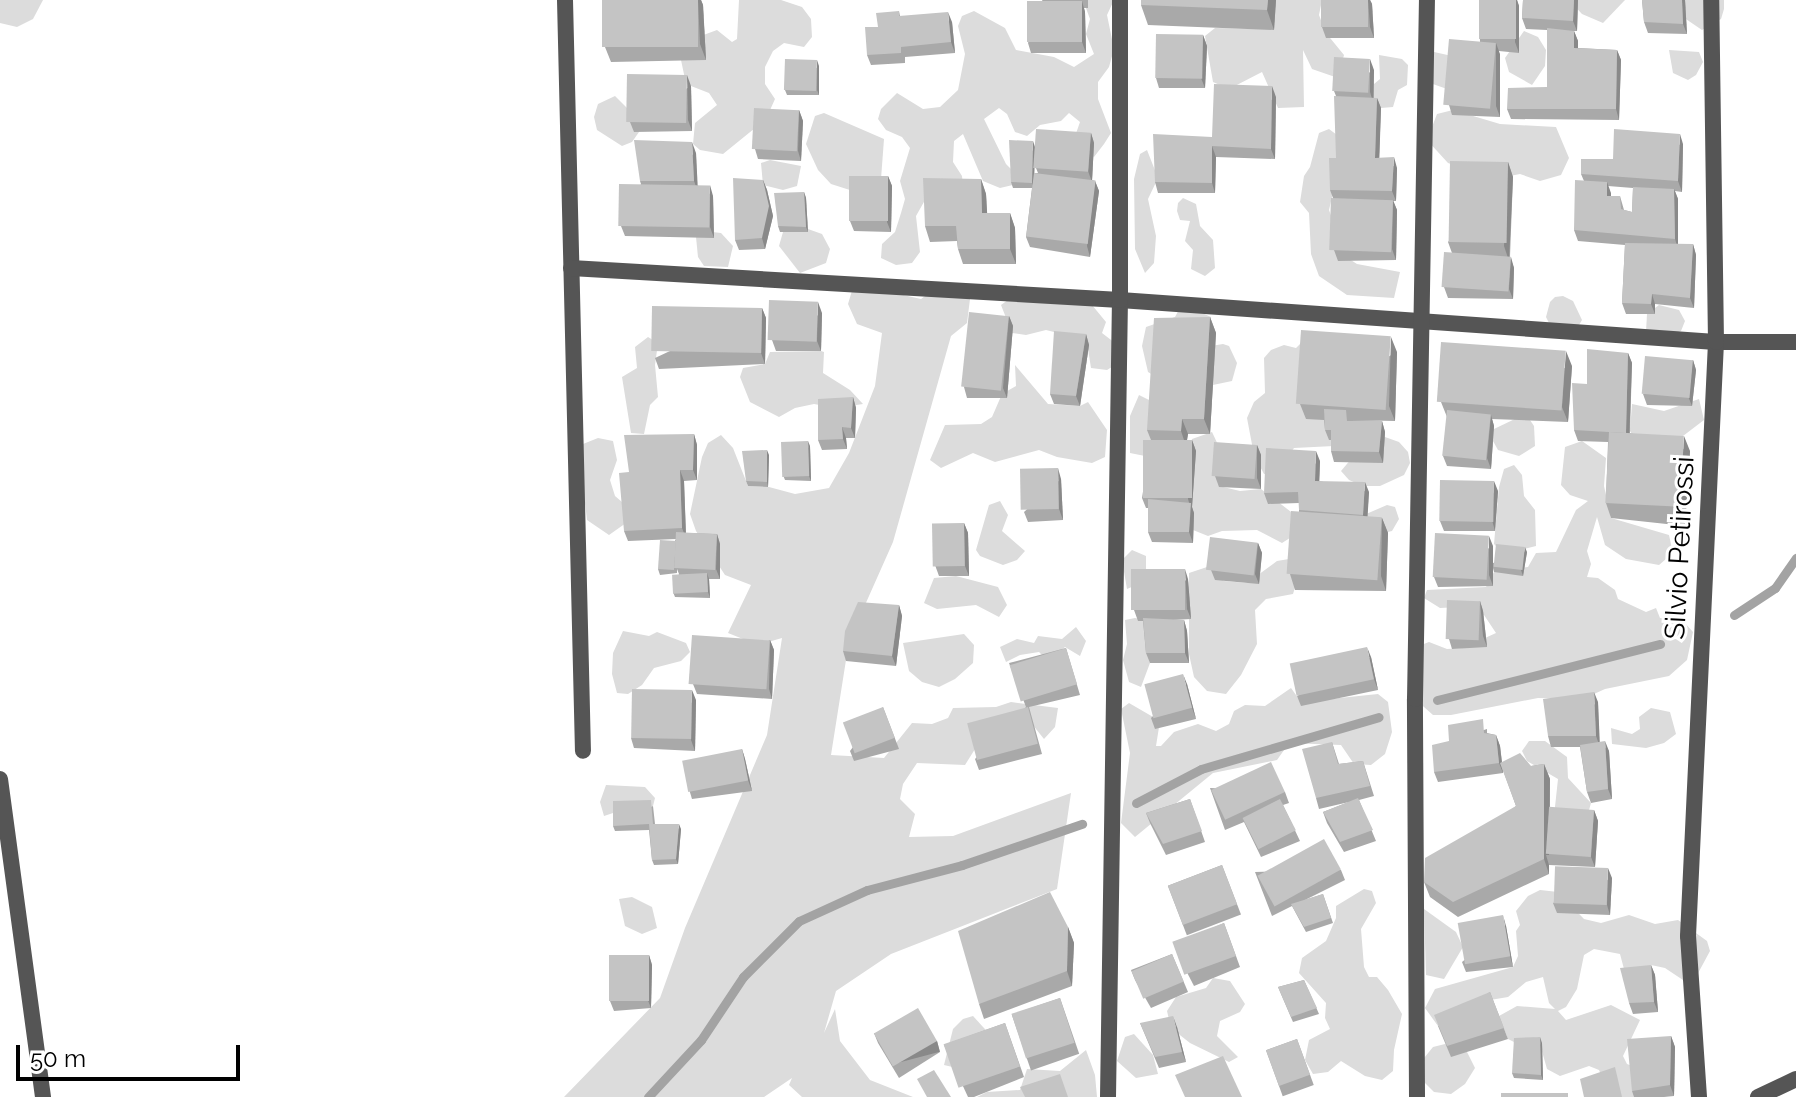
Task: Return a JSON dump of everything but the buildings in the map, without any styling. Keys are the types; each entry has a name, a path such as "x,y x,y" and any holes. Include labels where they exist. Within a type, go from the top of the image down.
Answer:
{"street":[{"path":"565,0 583,751"},
{"path":"1108,1097 1120,300 1120,0"},
{"path":"1417,1097 1415,699 1427,0"},
{"name":"Silvio Petirossi","path":"1699,1097 1688,936 1716,342 1711,0"},
{"path":"571,268 1120,300 1716,342 1796,342"},
{"path":"0,779 43,1097"},
{"path":"1758,1097 1796,1079"}],"shaded area":[{"path":"0,0 43,0 33,19 17,27 0,23"},
{"path":"739,0 781,0 802,7 811,19 812,37 804,47 784,43 773,51 765,67 765,84 775,99 766,119 723,154 700,150 693,144 695,123 717,105 709,93 691,86 685,79 681,60 698,37 717,30 732,42 737,39"},
{"path":"1083,0 1114,0 1107,15 1114,49 1109,67 1098,82 1098,99 1111,133 1094,157 1073,142 1080,122 1069,113 1061,121 1040,125 1027,136 1015,132 1007,114 999,108 984,119 1006,164 1019,177 1017,184 1000,188 983,181 963,134 954,141 953,162 962,176 964,197 929,193 916,216 920,252 912,263 896,265 881,258 882,244 895,232 905,199 900,181 910,148 902,137 886,130 878,119 881,109 897,93 923,109 940,107 958,90 965,54 958,26 962,16 974,11 1005,28 1016,50 1054,57 1074,67 1094,54 1086,34 1090,19"},
{"path":"1272,0 1322,0 1319,15 1326,33 1344,55 1338,78 1312,69 1303,50 1304,107 1278,108 1262,72 1229,89 1213,82 1205,36 1215,28 1263,29"},
{"path":"1569,0 1625,0 1603,23 1582,14"},
{"path":"1658,0 1724,0 1724,9 1721,19 1702,30"},
{"path":"1524,31 1538,37 1546,50 1545,66 1532,85 1509,72 1505,58"},
{"path":"1669,50 1699,52 1703,62 1696,75 1688,80 1673,73"},
{"path":"1434,52 1452,56 1462,81 1447,89 1430,83"},
{"path":"1379,55 1402,59 1408,65 1407,85 1398,90 1393,107 1381,108 1373,102 1368,89 1380,79"},
{"path":"615,96 629,110 639,132 632,142 622,146 597,130 594,117 598,104"},
{"path":"1453,110 1500,124 1556,127 1569,158 1561,175 1540,181 1520,174 1494,179 1448,163 1427,140 1437,114"},
{"path":"824,113 884,139 881,179 853,191 831,184 818,170 806,144 815,116"},
{"path":"1329,129 1345,141 1329,210 1346,257 1357,264 1400,272 1394,298 1347,295 1319,276 1311,254 1309,213 1300,202 1304,176 1310,167 1319,133"},
{"path":"1147,150 1158,178 1148,199 1156,236 1154,263 1145,273 1135,249 1134,179 1140,154"},
{"path":"770,160 801,166 797,186 783,190 763,185 761,163"},
{"path":"1183,198 1196,204 1200,226 1213,240 1215,268 1205,276 1191,269 1193,250 1185,241 1190,221 1180,220 1177,211 1178,203"},
{"path":"791,223 822,234 830,249 826,263 800,273 779,246 783,232"},
{"path":"703,231 721,233 733,246 728,267 704,266 698,257 696,237"},
{"path":"854,284 921,299 935,289 970,299 967,323 951,336 893,542 849,641 831,755 884,758 912,723 932,724 948,718 953,708 996,707 1011,702 1058,708 1055,727 1044,739 1028,719 975,749 965,765 917,763 903,784 900,799 915,814 909,837 953,836 1071,793 1057,889 891,954 836,991 824,1033 835,1009 840,1041 870,1080 913,1097 802,1097 789,1085 792,1078 764,1097 564,1097 660,998 685,928 767,735 782,638 758,645 728,633 751,585 725,575 696,531 690,514 702,457 708,443 721,435 733,448 748,486 769,487 795,494 829,488 849,453 875,386 882,333 857,324 848,304"},
{"path":"1563,296 1573,301 1582,320 1579,325 1551,327 1546,317 1550,302 1555,297"},
{"path":"1012,297 1092,305 1106,322 1102,333 1115,343 1115,365 1107,370 1091,368 1088,349 1058,333 1046,330 1026,335 1012,333 1001,305"},
{"path":"1182,304 1211,317 1205,330 1153,375 1148,372 1142,346 1146,327 1175,317"},
{"path":"1659,305 1679,310 1685,321 1681,331 1670,336 1646,332 1647,314"},
{"path":"648,337 658,343 655,365 658,397 650,405 644,434 631,433 622,377 637,368 635,347"},
{"path":"1302,342 1338,427 1334,446 1294,448 1274,475 1264,474 1254,455 1247,418 1254,402 1265,393 1264,358 1271,350 1284,345 1296,348"},
{"path":"1211,346 1229,346 1237,363 1232,381 1208,386"},
{"path":"770,352 824,352 823,373 850,390 863,404 836,408 814,404 795,408 779,417 750,402 740,377 743,368 765,364"},
{"path":"1015,365 1048,404 1080,406 1088,402 1107,430 1105,457 1092,463 1057,457 1039,450 995,462 973,453 941,468 930,460 945,425 981,424 992,417 1002,394 1016,386"},
{"path":"1139,395 1155,403 1188,451 1192,439 1212,432 1220,449 1219,486 1240,491 1261,489 1299,518 1293,536 1282,543 1257,530 1222,531 1208,536 1193,530 1150,457 1130,453 1130,416"},
{"path":"1699,399 1704,420 1683,436 1637,442 1630,431 1632,404 1664,411"},
{"path":"1519,417 1530,420 1534,426 1535,446 1519,456 1498,450 1493,441 1494,429"},
{"path":"1385,437 1399,442 1408,452 1410,463 1404,475 1380,486 1363,486 1349,480 1341,471 1352,458"},
{"path":"598,438 613,441 617,460 610,480 615,496 629,508 626,523 609,535 587,520 582,477 583,444"},
{"path":"1582,441 1606,458 1604,486 1611,518 1669,535 1673,553 1659,565 1626,559 1605,545 1597,517 1587,551 1591,564 1587,577 1598,578 1615,590 1618,599 1646,612 1656,608 1660,618 1684,622 1693,632 1687,660 1669,676 1605,689 1583,699 1538,698 1451,715 1433,715 1415,699 1416,647 1429,642 1447,649 1463,648 1496,633 1484,615 1458,607 1440,608 1424,598 1427,590 1486,587 1494,572 1528,567 1536,553 1556,552 1576,510 1588,501 1570,495 1561,485 1565,447"},
{"path":"1514,465 1522,475 1524,496 1535,510 1536,546 1504,554 1494,544 1499,487 1504,469"},
{"path":"1000,501 1008,515 1002,531 1025,551 1017,560 1003,565 980,556 976,550 989,505"},
{"path":"1387,505 1395,507 1399,519 1392,531 1375,535 1350,521"},
{"path":"1132,550 1146,556 1146,569 1141,583 1127,589 1122,560"},
{"path":"1289,559 1301,568 1293,594 1266,599 1255,610 1257,644 1241,675 1226,694 1207,691 1194,677 1189,654 1189,573 1207,567 1224,581 1247,583 1277,561"},
{"path":"956,576 998,587 1007,605 999,617 976,605 937,609 924,603 934,578"},
{"path":"1125,620 1146,620 1150,663 1141,687 1129,682 1123,660 1127,644"},
{"path":"1076,627 1086,641 1080,656 1065,647 1055,656 1044,657 1039,652 1020,655 1006,662 1000,647 1017,639 1034,643 1038,636 1062,639"},
{"path":"623,631 649,636 657,632 686,643 690,652 681,661 654,668 642,685 628,694 617,693 612,674 613,653"},
{"path":"964,634 974,645 973,663 955,679 939,687 922,682 909,671 903,643"},
{"path":"1291,688 1301,702 1378,694 1388,702 1392,732 1385,754 1371,765 1354,764 1341,745 1289,743 1277,760 1213,773 1135,837 1121,823 1130,753 1121,709 1129,703 1160,721 1156,746 1161,746 1174,732 1198,724 1216,731 1229,724 1234,711 1245,705 1265,706"},
{"path":"1651,708 1670,712 1676,734 1664,743 1646,748 1612,744 1611,728 1632,734 1640,729 1639,717"},
{"path":"1529,741 1545,741 1567,757 1568,778 1591,803 1586,821 1554,816 1558,779 1527,761 1522,751"},
{"path":"606,785 645,787 655,798 653,806 641,815 619,811 604,816 600,802"},
{"path":"1364,889 1372,891 1376,903 1361,929 1364,967 1369,977 1377,977 1388,990 1402,1014 1393,1071 1382,1080 1365,1076 1341,1061 1328,1072 1313,1074 1305,1060 1309,1040 1330,1029 1325,1018 1326,1003 1299,973 1302,958 1326,941 1336,918 1336,906"},
{"path":"1540,890 1558,892 1584,919 1601,923 1629,915 1655,924 1678,920 1707,941 1710,951 1696,977 1686,982 1665,968 1651,965 1640,977 1624,969 1620,954 1594,949 1584,955 1577,989 1566,1007 1558,1011 1566,1020 1611,1005 1640,1020 1623,1056 1627,1064 1640,1069 1641,1097 1620,1097 1604,1082 1599,1070 1589,1066 1560,1076 1547,1069 1538,1037 1516,1043 1508,1039 1499,1016 1517,1006 1555,1009 1549,1003 1543,977 1526,982 1508,997 1472,1003 1459,1017 1438,1026 1425,1008 1435,989 1513,967 1518,956 1516,931 1520,925 1516,911 1528,896"},
{"path":"632,897 652,907 657,928 642,934 625,926 619,899"},
{"path":"1424,909 1456,932 1463,947 1444,979 1426,975"},
{"path":"1213,978 1230,981 1245,1004 1240,1012 1220,1021 1217,1036 1238,1057 1229,1062 1190,1043 1171,1028 1167,1011 1176,997 1206,988"},
{"path":"973,1016 994,1039 965,1070 944,1065 953,1029 963,1019"},
{"path":"1134,1034 1153,1055 1158,1074 1136,1078 1117,1061 1125,1037"},
{"path":"1445,1044 1467,1052 1475,1068 1465,1084 1451,1094 1434,1092 1417,1075 1420,1063 1433,1047"},
{"path":"1086,1050 1095,1075 1097,1097 977,1097 987,1092 1020,1090 1027,1069 1060,1071"}],"waterway":[{"path":"1734,615 1775,588 1796,558"},
{"path":"1437,700 1660,644"},
{"path":"1136,803 1201,769 1379,717"},
{"path":"648,1097 701,1040 743,977 799,921 867,890 962,865 1082,824"}]}
